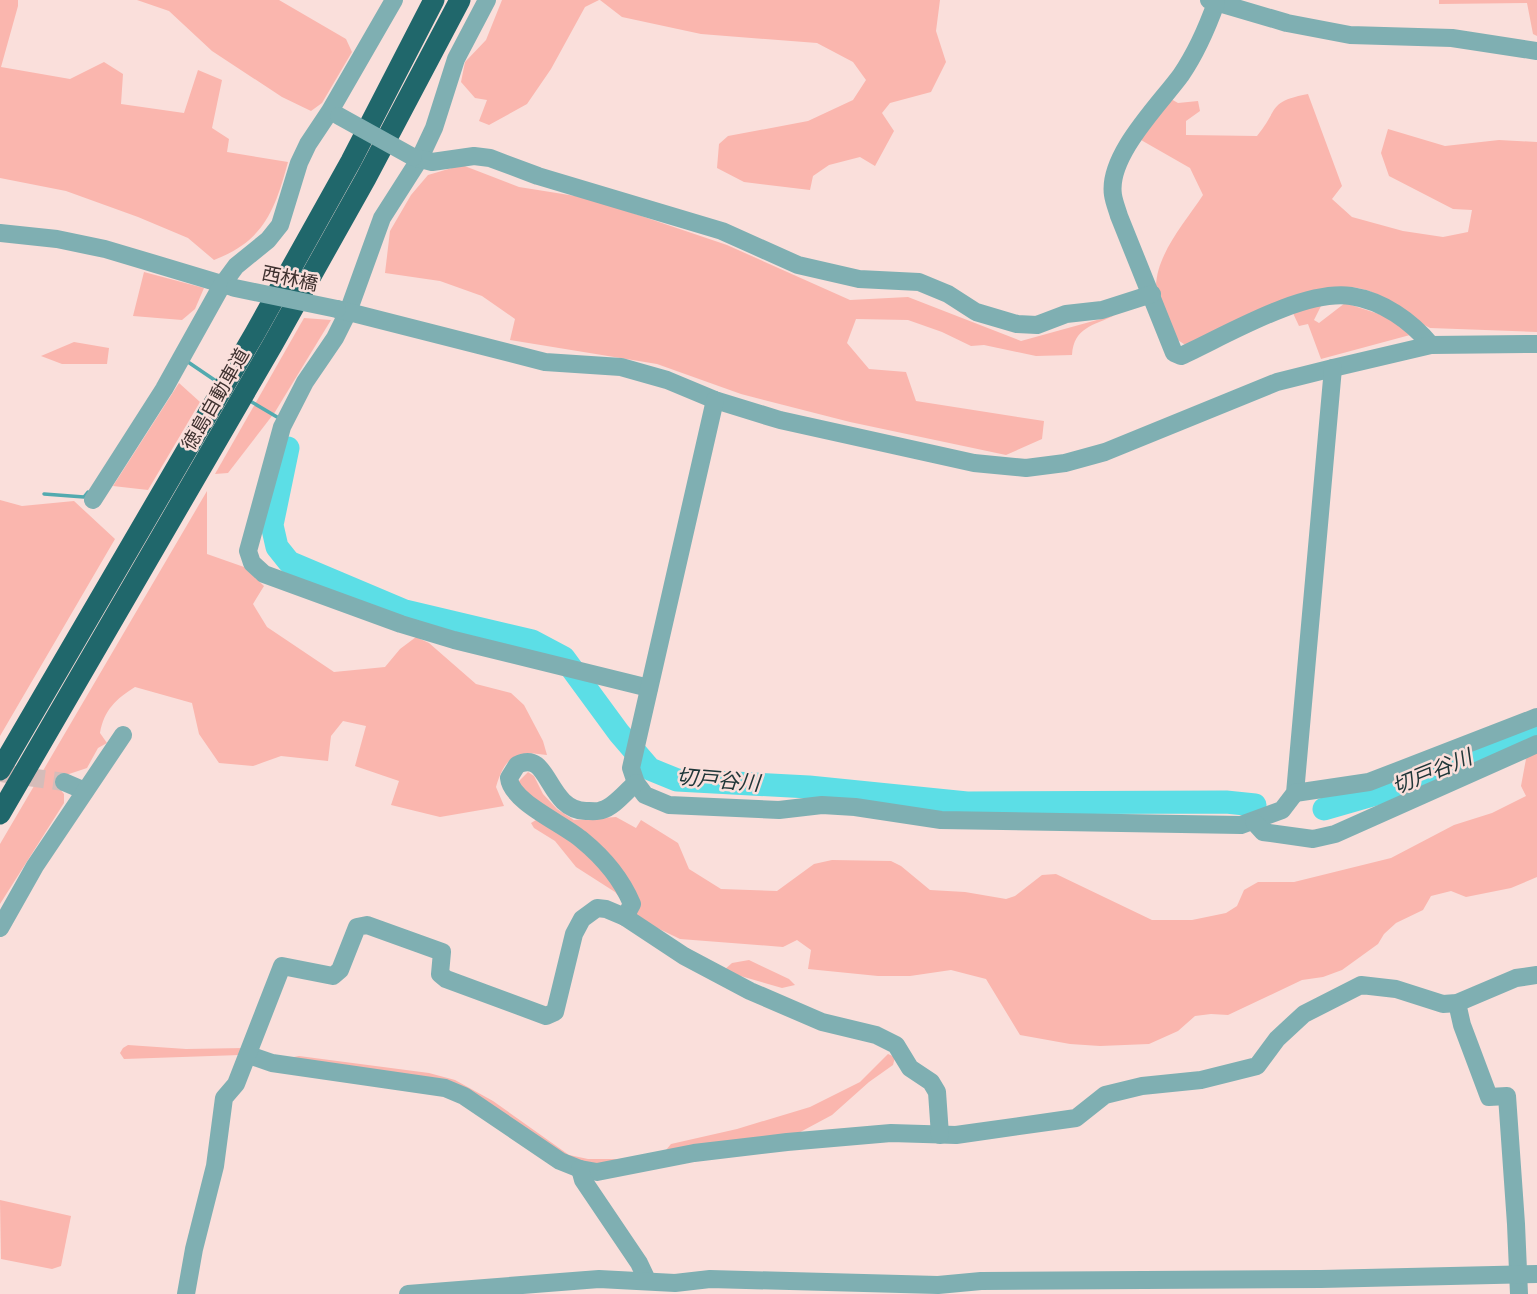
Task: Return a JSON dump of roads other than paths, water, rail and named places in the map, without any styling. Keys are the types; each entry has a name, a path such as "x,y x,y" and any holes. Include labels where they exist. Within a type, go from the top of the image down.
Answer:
{"highway":[{"name":"徳島自動車道","path":"0,770 261,321 351,161 434,0"},
{"name":"徳島自動車道","path":"0,814 273,344 460,0"}],"street":[{"path":"93,500 229,287 236,266 268,240 280,225 299,163 308,144 334,114 394,0"},
{"path":"486,0 456,59 434,128 382,218 342,310 335,338 305,382 282,427 248,551 252,564 264,574 401,624 454,640 649,688"},
{"path":"1431,345 1418,329 1390,309 1350,296 1322,298 1289,306 1181,356 1174,353 1119,216 1112,194 1115,172 1142,126 1182,74 1204,34 1213,1 1287,23 1350,35 1452,38 1537,51"},
{"path":"334,114 416,159 432,162 474,156 490,158 538,176 722,231 798,265 859,279 919,282 948,294 976,312 1017,324 1037,325 1066,314 1102,310 1152,294"},
{"name":"西林橋","path":"0,233 57,239 106,249 229,287 342,310 545,362 621,367 667,380 715,400 780,420 974,463 1026,468 1065,463 1105,452 1278,382 1333,368 1431,345 1537,344"},
{"path":"715,400 631,768 636,783 645,795 669,805 756,810 822,805 855,807 941,820 1241,825 1282,810 1295,793 1333,368"},
{"path":"1295,793 1368,782 1537,717"},
{"path":"0,928 35,866 123,735"},
{"path":"1254,822 1263,832 1288,836 1313,839 1335,834 1537,744"},
{"path":"625,917 632,904 624,885 604,859 580,838 515,794 509,778 517,765 534,762 543,770 560,799 567,806 582,811 603,810 636,783"},
{"path":"64,782 85,791"},
{"path":"186,1294 194,1249 215,1166 224,1098 236,1084 249,1055 282,966 333,976 340,970 357,927 367,925 442,952 440,974 446,979 546,1016 555,1012 574,934 582,919 597,908 606,909 625,917 684,956 750,991 822,1022 876,1035 896,1045 910,1068 932,1082 937,1092 940,1135"},
{"path":"249,1055 272,1063 445,1088 464,1096 560,1161 597,1172 694,1153 787,1142 891,1133 956,1135 1076,1118 1105,1095 1142,1086 1201,1080 1257,1066 1277,1039 1304,1014 1361,985 1396,989 1443,1004 1457,1003 1516,978 1537,975"},
{"path":"1457,1003 1462,1025 1489,1097 1507,1096 1519,1285"},
{"path":"580,1169 583,1180 639,1263 647,1280"},
{"path":"408,1294 599,1279 675,1283 710,1279 972,1288 1197,1287 1519,1285 1537,1274"}],"waterway":[{"path":"188,362 216,381"},
{"path":"250,401 277,417"},
{"name":"切戸谷川","path":"288,448 272,525 277,547 289,562 405,611 532,641 564,658 619,733 650,769 677,780 809,787 967,803 1226,802 1255,805"},
{"path":"44,494 84,497 88,492"},
{"name":"切戸谷川","path":"1324,809 1397,788 1537,728"}],"tunnel":[{"path":"0,773 64,782"}]}
